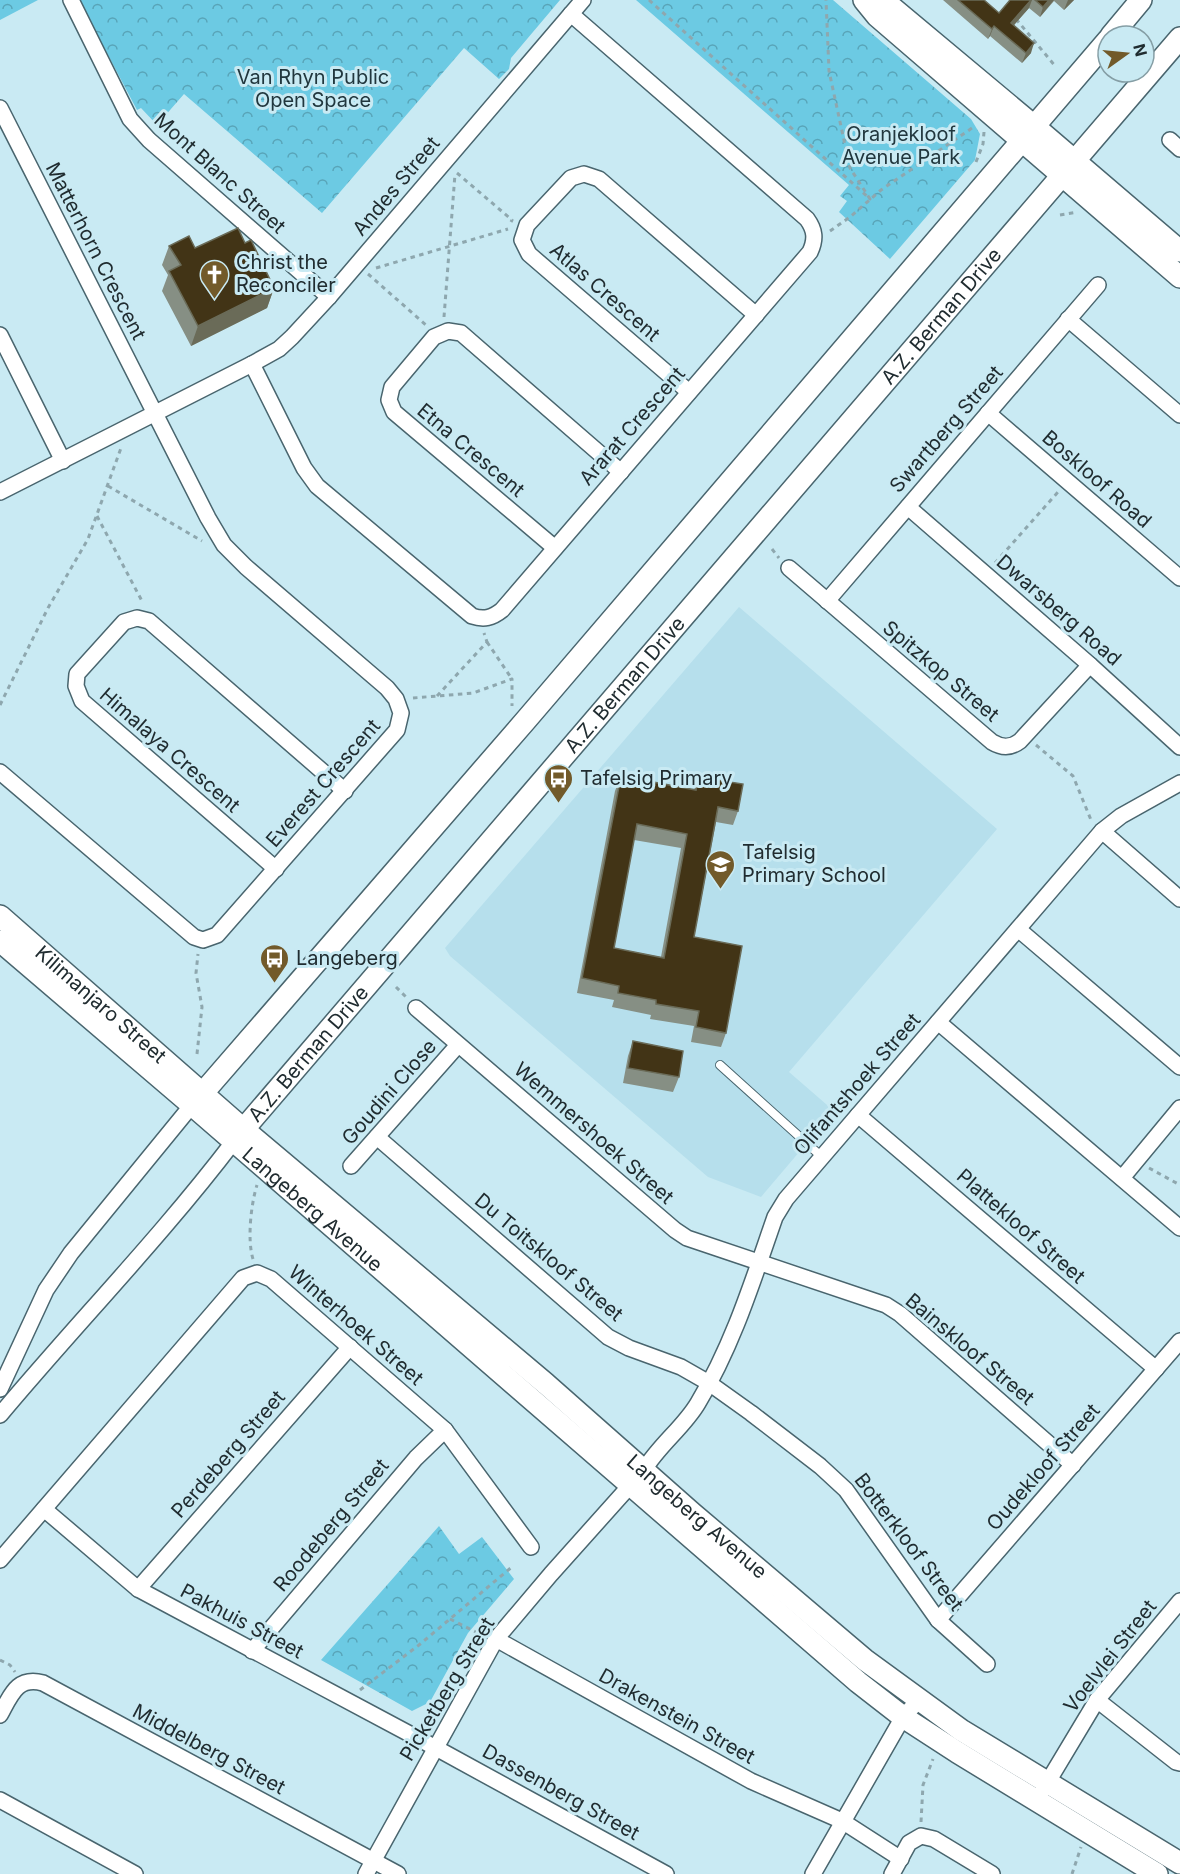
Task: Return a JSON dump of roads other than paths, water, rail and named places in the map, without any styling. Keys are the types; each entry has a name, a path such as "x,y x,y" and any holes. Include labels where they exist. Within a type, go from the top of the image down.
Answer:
{"street":[{"name":"Mont Blanc Street","path":"71,0 130,119 149,140 328,297"},
{"name":"Andes Street","path":"0,492 279,349 450,166 583,0"},
{"path":"864,0 877,16 1029,134"},
{"path":"883,0 1068,168 1180,277"},
{"path":"1121,24 1141,0"},
{"name":"Ararat Crescent","path":"252,364 304,468 317,486 463,610 481,619 489,618 502,610 810,252 814,243 812,226 807,219 571,14"},
{"name":"A.Z. Berman Drive","path":"0,1415 133,1265 200,1186 238,1135 1180,38"},
{"path":"0,1389 46,1290 71,1253 197,1099 526,720 1096,54"},
{"name":"Matterhorn Crescent","path":"0,108 154,414"},
{"path":"1068,168 1180,251"},
{"name":"Atlas Crescent","path":"689,392 529,254 522,240 527,225 571,178 584,174 600,179 756,315"},
{"name":"Swartberg Street","path":"827,601 1098,285"},
{"path":"1068,320 1180,415"},
{"name":"Etna Crescent","path":"555,548 394,412 390,406 389,393 392,387 441,334 461,333 621,472"},
{"path":"0,335 63,461"},
{"name":"Boskloof Road","path":"988,413 1180,578"},
{"name":"Everest Crescent","path":"0,772 194,936 203,940 217,935 397,730 400,713 396,699 387,688 246,567 224,545 154,414"},
{"name":"Dwarsberg Road","path":"908,507 1180,747"},
{"name":"Spitzkop Street","path":"789,568 992,742 1001,747 1016,744 1090,666"},
{"name":"Himalaya Crescent","path":"276,870 82,701 75,687 77,674 124,622 137,618 149,621 345,791"},
{"name":"Olifantshoek Street","path":"638,1477 651,1458 697,1406 724,1355 775,1217 786,1199 1018,929 1097,827 1180,783"},
{"path":"1097,827 1180,899"},
{"name":"Kilimanjaro Street","path":"0,915 197,1099"},
{"path":"1018,929 1180,1067"},
{"name":"Kilimanjaro Street","path":"0,941 197,1099"},
{"name":"Wemmershoek Street","path":"416,1008 675,1230 687,1238 759,1262"},
{"path":"938,1022 1180,1228"},
{"name":"Goudini Close","path":"351,1166 458,1045"},
{"name":"Langeberg Avenue","path":"197,1099 638,1477 839,1639 1157,1874"},
{"path":"1122,1178 1180,1108"},
{"name":"Plattekloof Street","path":"858,1115 1156,1369"},
{"name":"Du Toitskloof Street","path":"377,1137 608,1337 629,1348 681,1367 709,1383"},
{"name":"Bainskloof Street","path":"759,1262 886,1305 900,1314 1073,1465"},
{"name":"Winterhoek Street","path":"0,1560 243,1278 257,1273 271,1279 445,1430 531,1547"},
{"name":"Oudekloof Street","path":"938,1620 1180,1341"},
{"name":"Perdeberg Street","path":"138,1589 350,1347"},
{"name":"Botterkloof Street","path":"709,1383 752,1413 846,1490 938,1620 987,1664"},
{"name":"Roodeberg Street","path":"252,1651 416,1458 445,1430"},
{"name":"Langeberg Avenue","path":"638,1477 836,1664 903,1717 957,1752 1042,1791 1180,1863"},
{"name":"Picketberg Street","path":"370,1867 496,1639 638,1477"},
{"name":"Pakhuis Street","path":"44,1509 138,1589 436,1748"},
{"name":"Voelvlei Street","path":"1042,1791 1097,1700 1180,1601"},
{"name":"Drakenstein Street","path":"496,1639 751,1781 842,1821 901,1859"},
{"name":"Middelberg Street","path":"0,1715 14,1690 24,1683 34,1681 43,1683 370,1867 398,1874"},
{"path":"813,1874 903,1717 919,1700"},
{"path":"1097,1700 1180,1763"},
{"name":"Dassenberg Street","path":"436,1748 666,1874"},
{"path":"0,1800 135,1874"},
{"path":"892,1874 909,1843 921,1836 934,1839 992,1874"}],"lane":[{"path":"720,1065 822,1157"}],"place":[{"name":"Christ the Reconciler","path":"215,300"},
{"name":"Tafelsig Primary","path":"559,804"},
{"name":"Tafelsig Primary School","path":"721,890"},
{"name":"Langeberg","path":"275,984"}],"park label":[{"name":"Van Rhyn Public Open Space","path":"313,88"},
{"name":"Oranjekloof Avenue Park","path":"901,146"}]}
